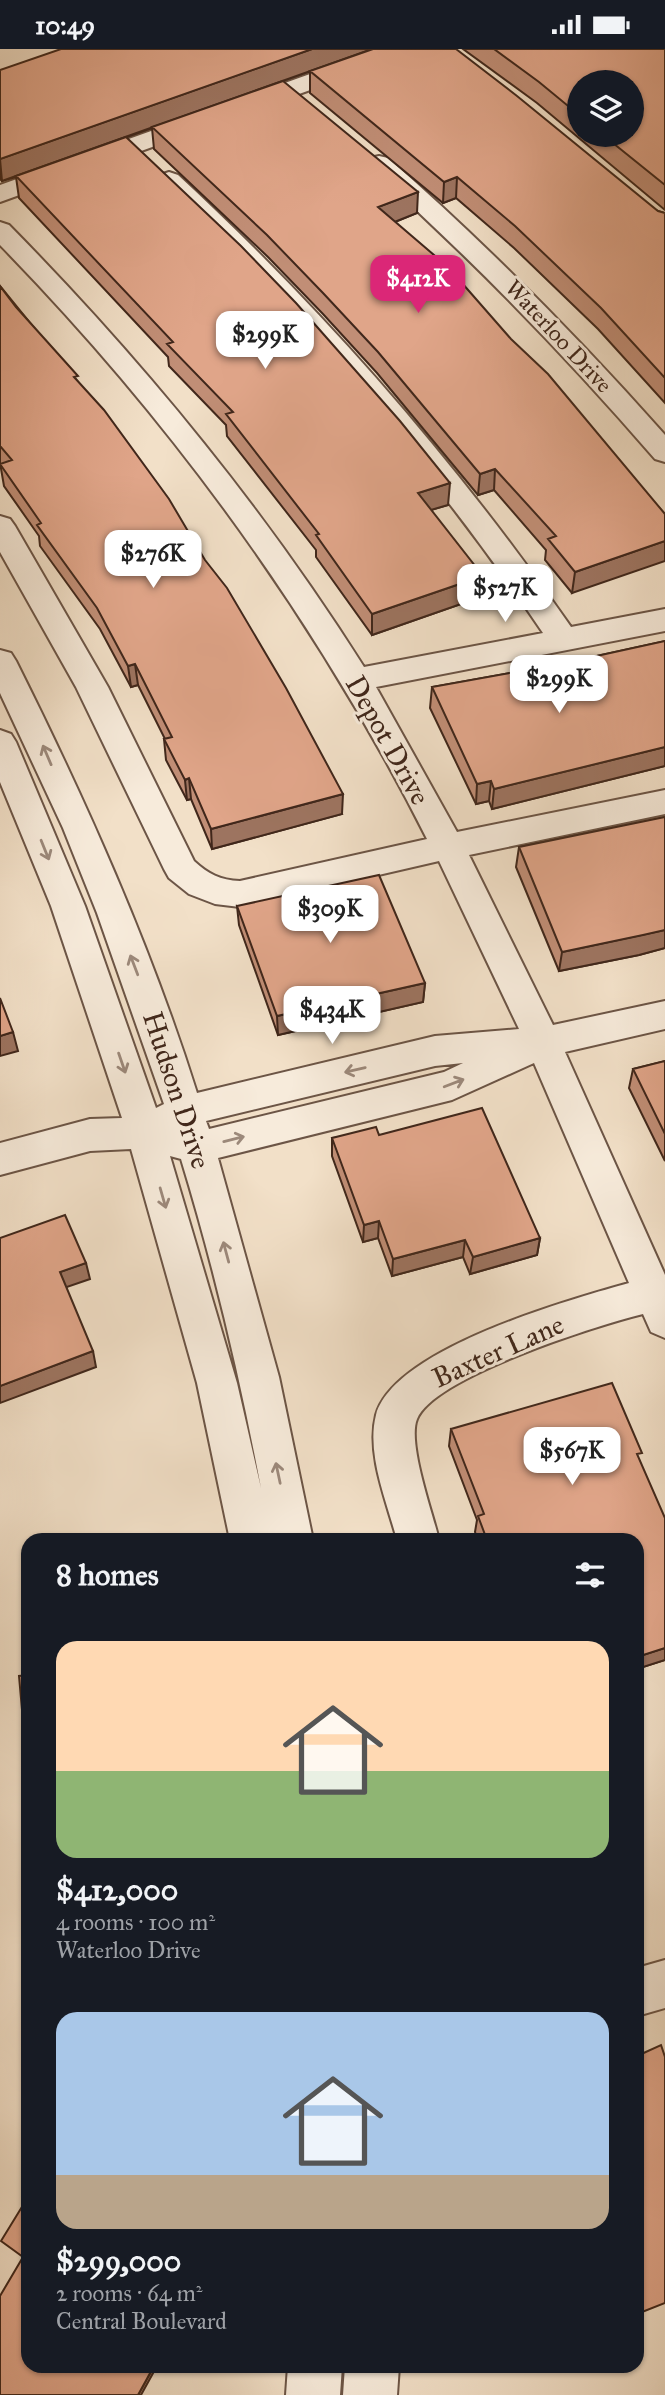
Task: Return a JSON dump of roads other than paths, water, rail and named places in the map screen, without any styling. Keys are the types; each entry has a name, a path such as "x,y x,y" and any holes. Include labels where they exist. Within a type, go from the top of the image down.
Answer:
{"street":[{"path":"0,194 131,145 297,98 402,49"},
{"path":"131,145 252,256 379,395 506,553 563,639"},
{"name":"Waterloo Drive","path":"359,147 435,212 529,301 593,369 665,453"},
{"name":"Depot Drive","path":"0,230 62,292 125,361 169,415 258,535 356,680 446,847 543,1042 661,1302"},
{"path":"0,526 92,687 181,869 192,881 220,893 240,894 446,847 665,802"},
{"path":"356,680 665,619"},
{"name":"Hudson Drive","path":"0,661 40,737 126,943 186,1111 254,1355 291,1533"},
{"name":"Hudson Drive","path":"0,742 68,906 137,1106 217,1383 249,1533"},
{"path":"144,1133 186,1111 435,1051 543,1042 665,1015"},
{"path":"0,1159 90,1135 144,1133 197,1148 452,1085 543,1042"},
{"name":"Baxter Lane","path":"416,1533 395,1441 397,1412 411,1393 435,1375 465,1360 592,1311 661,1302"},
{"path":"644,1990 665,1984"},
{"path":"313,2395 315,2373"},
{"path":"370,2395 372,2373"}]}
